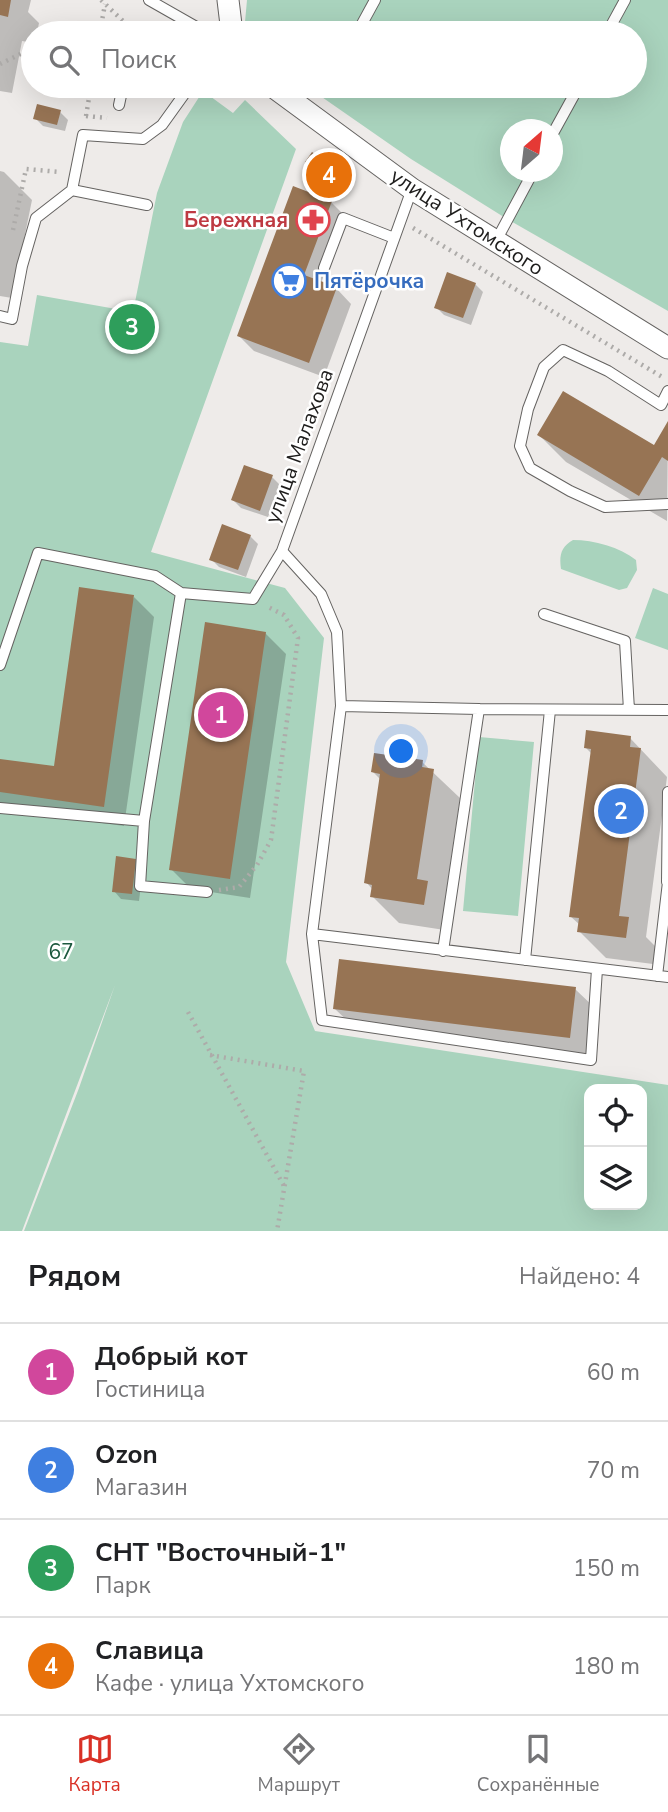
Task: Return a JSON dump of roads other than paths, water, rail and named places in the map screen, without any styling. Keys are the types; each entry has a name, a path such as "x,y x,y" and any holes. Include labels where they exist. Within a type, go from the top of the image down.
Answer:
{"street":[{"path":"228,0 231,21"},
{"name":"улица Ухтомского","path":"288,98 412,189 668,348"}],"lane":[{"path":"149,0 186,21"},
{"path":"363,21 375,0"},
{"path":"614,21 625,0"},
{"path":"120,105 121,98"},
{"path":"0,316 12,318 22,266 36,218 72,190 83,135 143,139 162,125 181,98"},
{"path":"561,119 572,98"},
{"path":"495,241 527,182"},
{"name":"улица Малахова","path":"412,189 282,551 321,594 337,632 341,706 312,934 322,1020 591,1060 597,969"},
{"path":"72,190 147,205"},
{"path":"324,268 343,218 394,238"},
{"path":"668,391 661,405 608,371 563,350 544,366 528,409 520,446 530,468 605,507 668,504"},
{"path":"0,665 38,553 155,576 181,593 253,599 282,551"},
{"path":"181,593 144,821 141,886 207,892"},
{"path":"544,614 625,641 629,710"},
{"path":"341,706 668,710"},
{"path":"443,951 479,709"},
{"path":"525,960 550,710"},
{"path":"312,934 662,976 668,882 668,792"},
{"path":"0,807 144,821"}],"place":[{"name":"Славица","path":"329,175"},
{"name":"Бережная","path":"313,220"},
{"name":"Пятёрочка","path":"289,281"},
{"name":"СНТ \"Восточный-1\"","path":"132,327"},
{"name":"Добрый кот","path":"221,715"},
{"name":"Ozon","path":"621,811"}],"park label":[{"name":"67","path":"61,952"}]}
